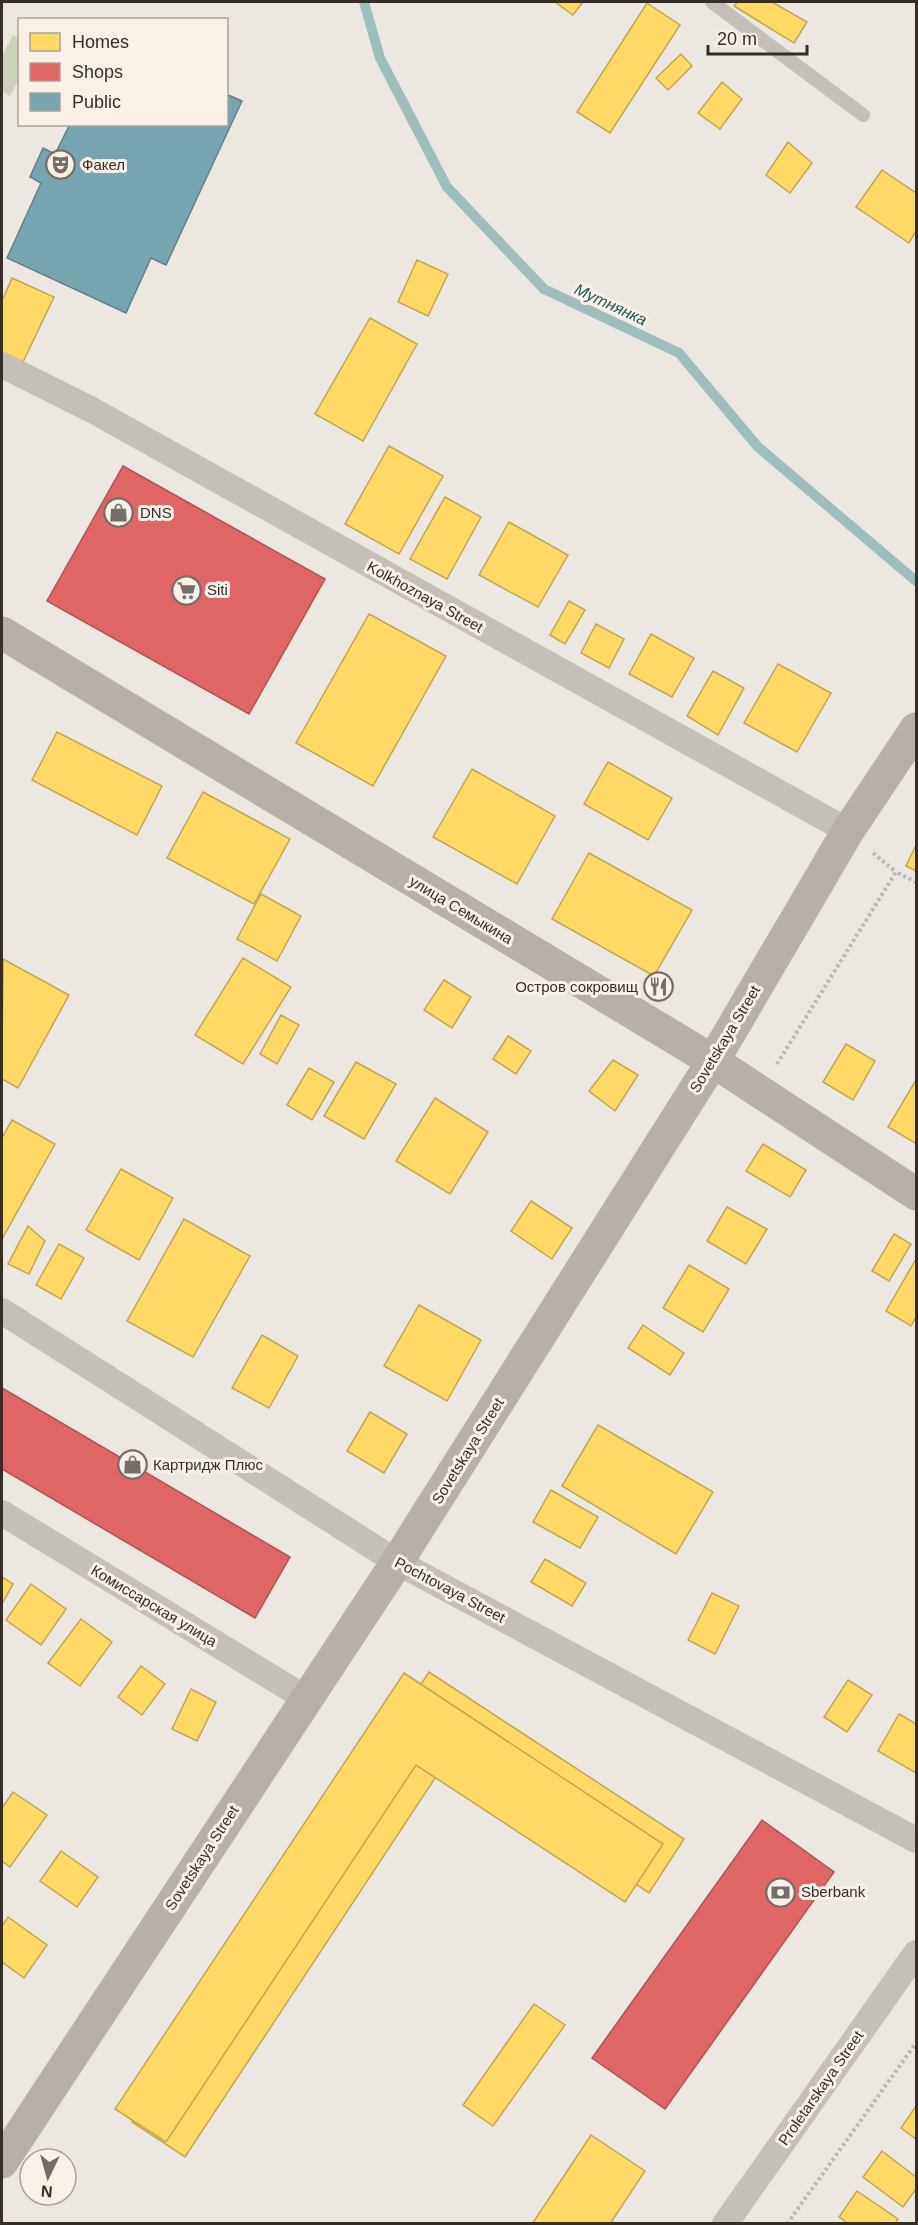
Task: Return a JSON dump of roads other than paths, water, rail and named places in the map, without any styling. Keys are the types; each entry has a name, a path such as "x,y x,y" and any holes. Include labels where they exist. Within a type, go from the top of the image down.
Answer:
{"street":[{"name":"Kolkhoznaya Street","path":"2,365 92,410 848,831"},
{"name":"улица Семыкина","path":"2,633 713,1061 916,1194"},
{"name":"Sovetskaya Street","path":"2,2162 397,1562 713,1061 848,831 916,729"},
{"name":"Pochtovaya Street","path":"2,1311 397,1562 916,1840"},
{"name":"Комиссарская улица","path":"2,1513 307,1699"},
{"name":"Proletarskaya Street","path":"725,2223 916,1953"}],"lane":[{"path":"712,2 863,114"}],"waterway":[{"name":"Мутнянка","path":"364,2 380,58 447,187 544,289 679,353 758,447 916,581"}],"place":[{"name":"Факел","path":"61,165"},
{"name":"DNS","path":"119,513"},
{"name":"Siti","path":"186,590"},
{"name":"Остров сокровищ","path":"659,987"},
{"name":"Картридж Плюс","path":"132,1465"},
{"name":"Sberbank","path":"780,1892"}]}
